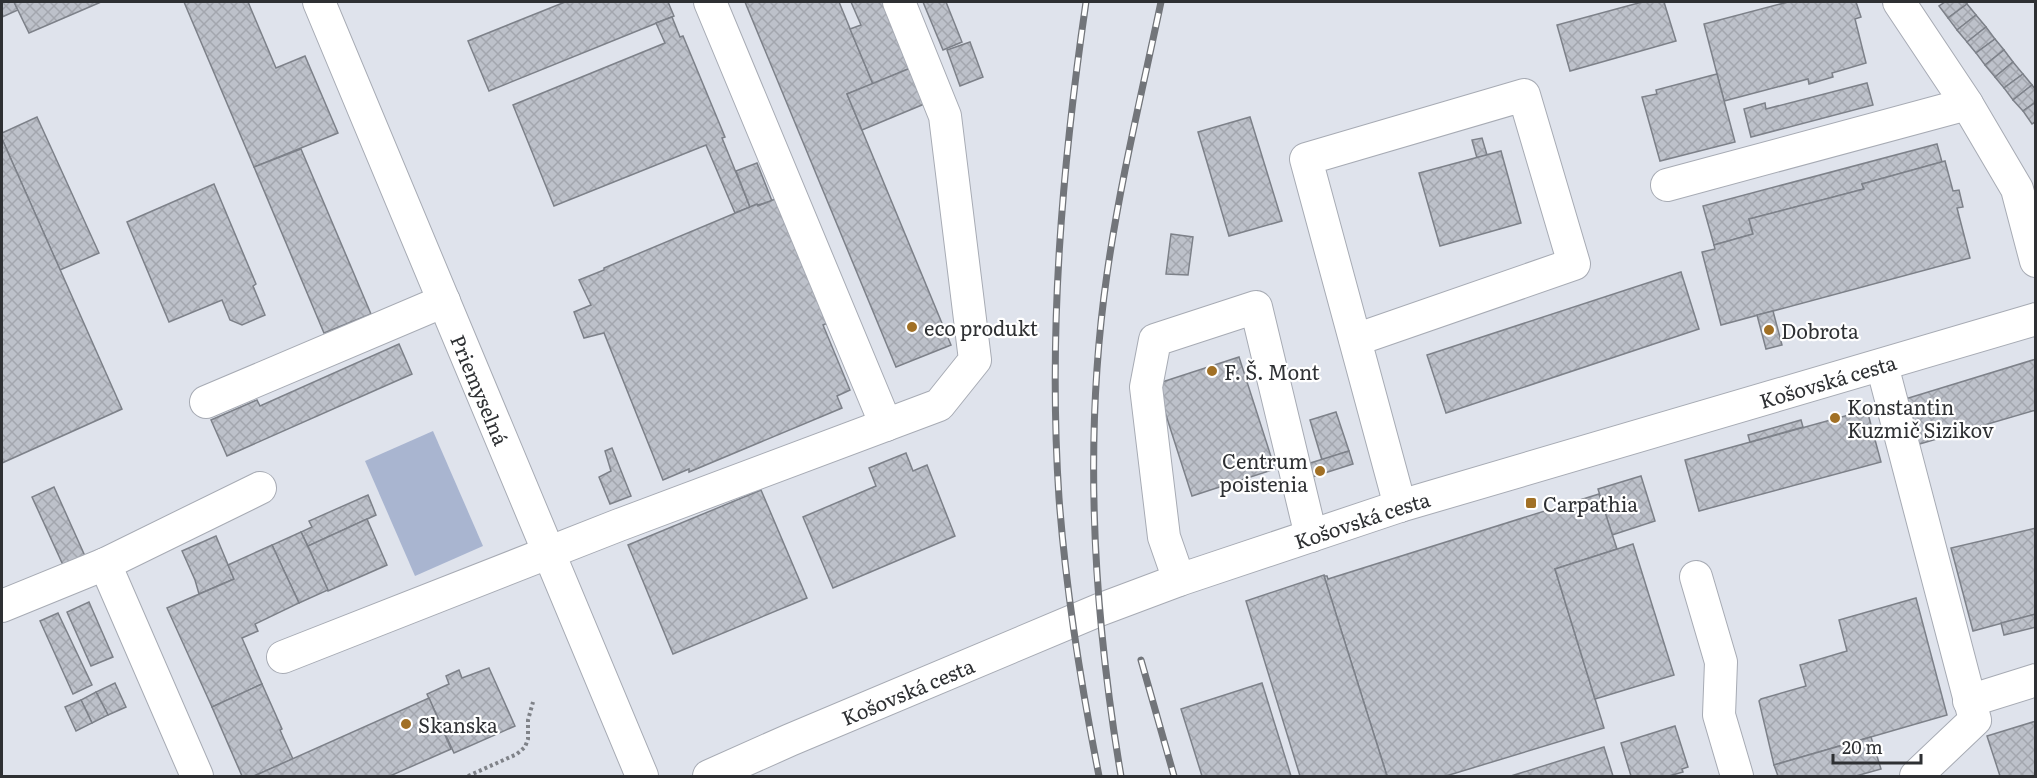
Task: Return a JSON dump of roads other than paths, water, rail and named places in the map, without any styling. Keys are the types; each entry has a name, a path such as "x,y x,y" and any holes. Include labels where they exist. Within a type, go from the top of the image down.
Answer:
{"street":[{"name":"Priemyselná","path":"319,2 642,777"},
{"path":"710,2 886,425"},
{"path":"283,657 548,552 939,405 975,360 945,116 899,2"},
{"path":"1899,2 1967,104 2017,189 2036,261"},
{"path":"1355,340 1574,264 1524,95 1306,159 1355,340 1400,506"},
{"path":"1667,185 1967,104"},
{"path":"206,402 444,301"},
{"path":"1179,580 1164,537 1146,387 1155,340 1256,307 1311,536"},
{"name":"Košovská cesta","path":"709,777 790,740 1090,614 1179,580 1400,506 2036,319"},
{"path":"1882,364 1975,720 1917,777"},
{"path":"2,606 105,564 260,488"},
{"path":"105,564 197,777"},
{"path":"1696,577 1721,662 1719,715 1737,777"},
{"path":"1970,701 2036,680"}],"railway":[{"path":"1086,2 1070,125 1059,249 1056,311 1056,436 1059,498 1070,603 1099,776"},
{"path":"1121,776 1111,714 1098,588 1094,525 1095,400 1112,240 1161,2"},
{"path":"1141,660 1174,776"}],"place":[{"name":"eco produkt","path":"912,327"},
{"name":"Dobrota","path":"1769,330"},
{"name":"F. Š. Mont","path":"1212,371"},
{"name":"Konstantin Kuzmič Sizikov","path":"1835,418"},
{"name":"Centrum poistenia","path":"1320,471"},
{"name":"Carpathia","path":"1531,503"},
{"name":"Skanska","path":"406,724"}]}
